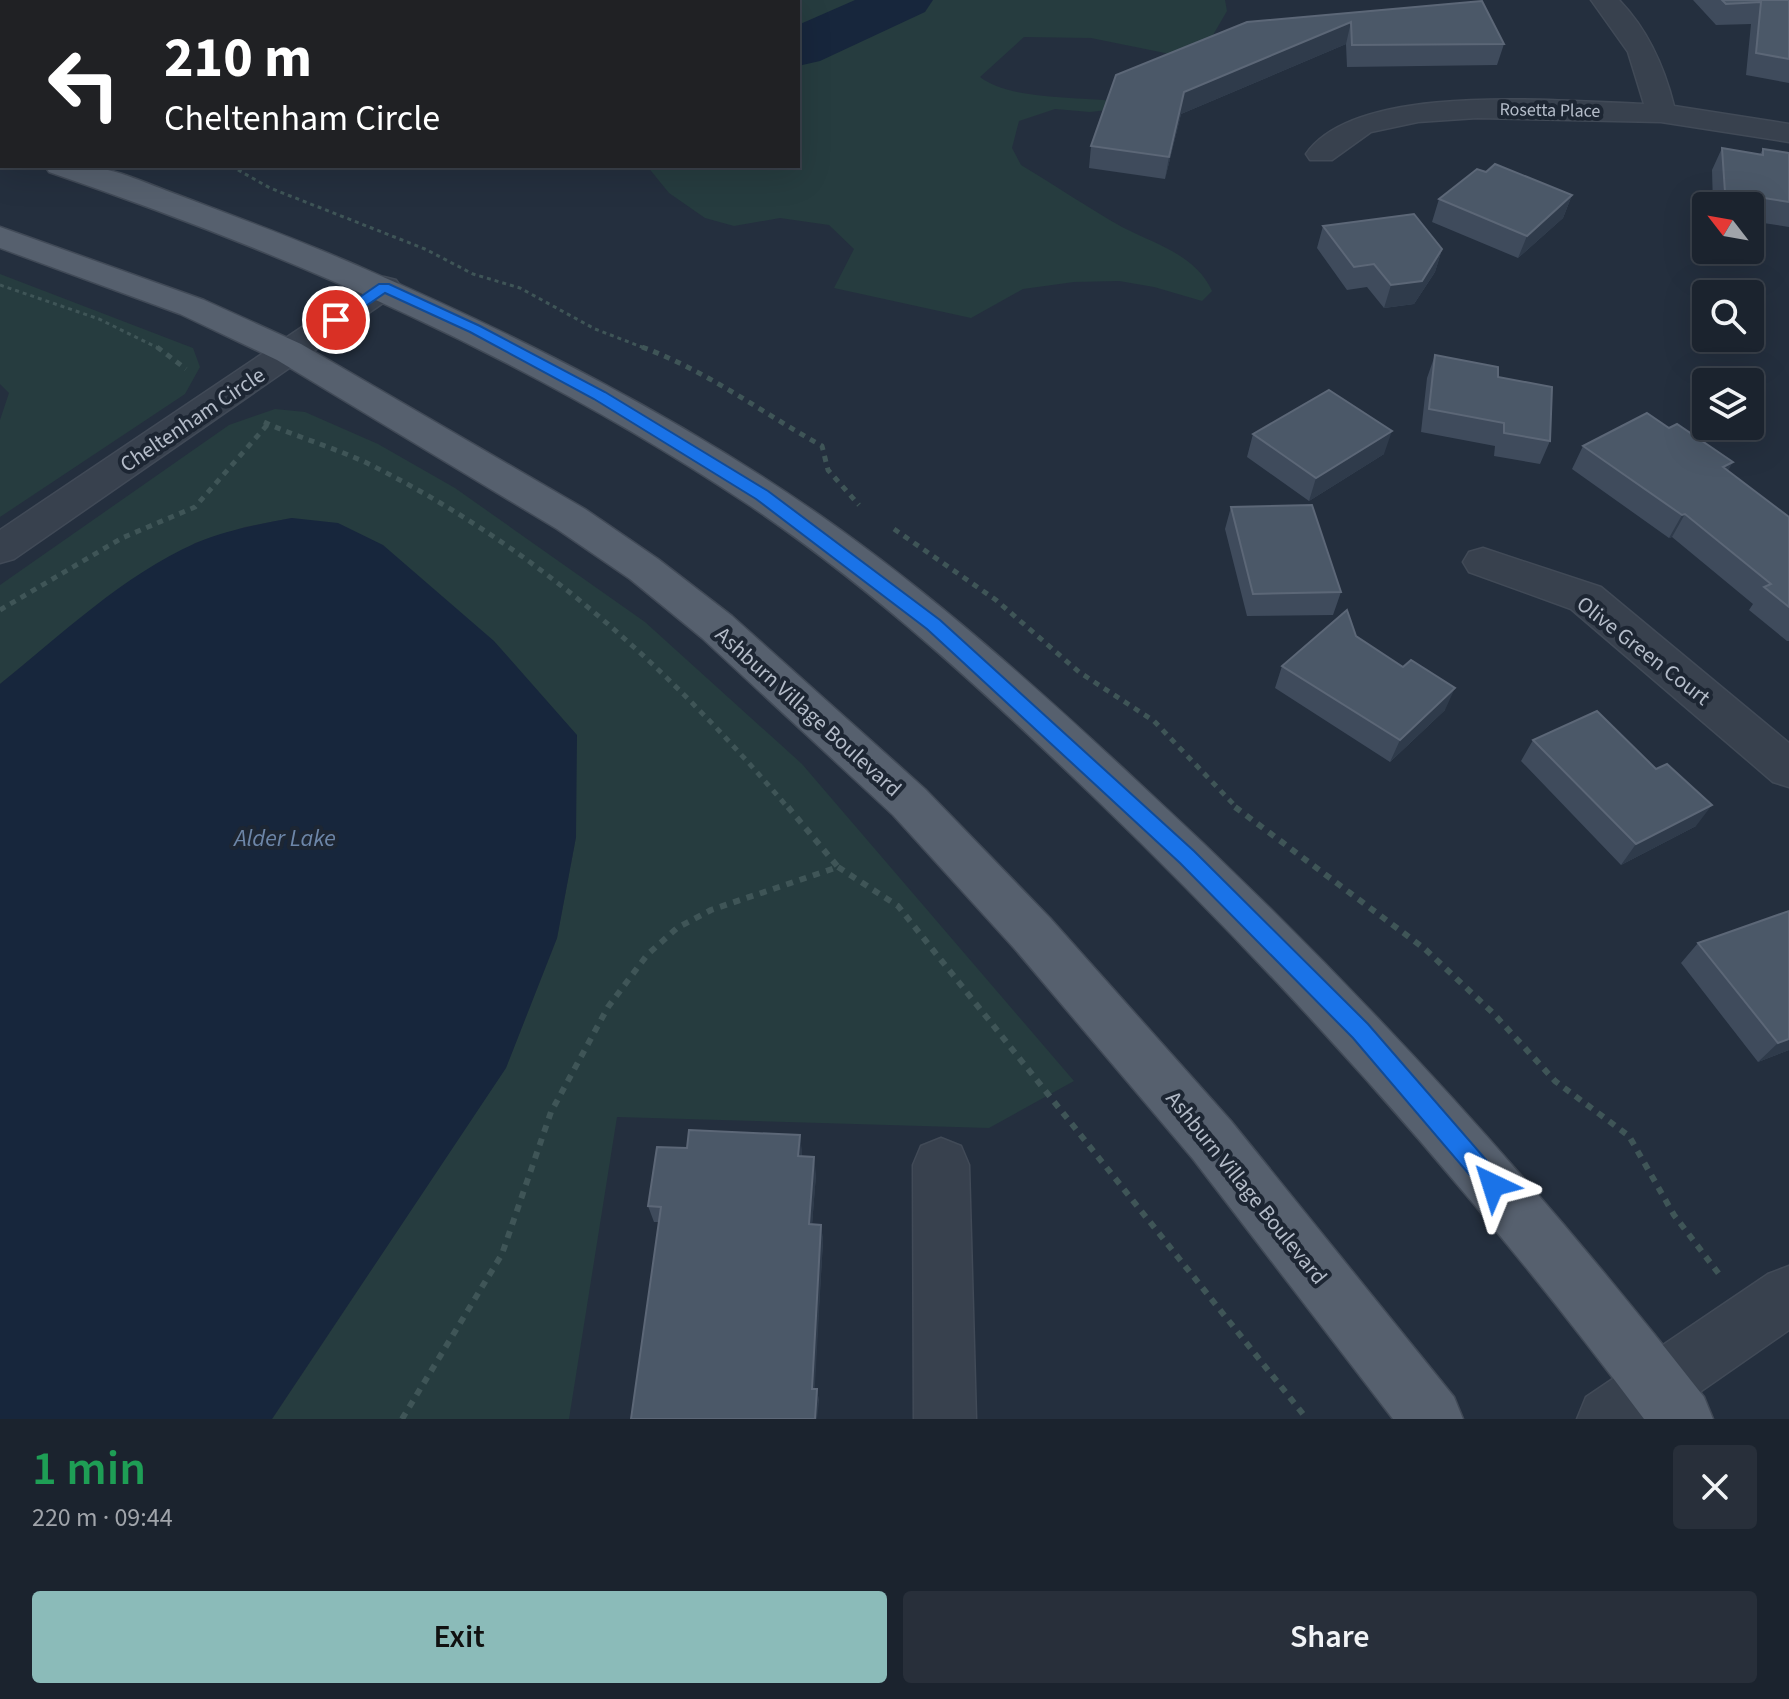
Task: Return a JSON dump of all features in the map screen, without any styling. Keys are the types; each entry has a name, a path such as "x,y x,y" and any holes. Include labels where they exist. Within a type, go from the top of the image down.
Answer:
{"main road":[{"path":"66,168 227,222 384,287 475,329 600,396 762,495 934,624 1121,793 1361,1031 1549,1251 1670,1402"},
{"name":"Ashburn Village Boulevard","path":"0,237 192,307 289,352 571,519 656,579 806,705 909,802 1032,933 1212,1140 1432,1419"}],"street":[{"path":"1604,0 1638,41 1652,70 1661,113"},
{"name":"Rosetta Place","path":"1321,154 1361,125 1418,113 1538,108 1661,113 1789,133"},
{"name":"Cheltenham Circle","path":"0,549 384,287"},
{"name":"Olive Green Court","path":"1483,562 1586,598 1789,769"},
{"path":"941,1165 945,1419"},
{"path":"1608,1419 1670,1402 1789,1295"}],"path":[{"path":"0,285 119,329 174,354 220,400 268,424 379,469 478,528 576,595 675,683 767,782 838,867 898,906 1307,1419"},
{"path":"0,610 122,538 195,507 268,424"},
{"path":"402,1419 502,1254 551,1112 608,1007 647,955 677,928 711,910 838,867"}],"green space":[{"path":"800,0 1225,0 1227,11 1213,35 1220,55 1170,54 1091,38 1024,37 980,77 993,85 1027,94 1120,102 1116,109 1090,112 1055,109 1019,121 1012,148 1021,165 1109,220 1185,259 1196,268 1212,291 1202,301 1119,281 1074,282 1023,289 971,318 834,288 854,249 829,225 780,218 734,226 705,218 669,193 649,168 800,168"},
{"path":"0,274 193,348 200,367 185,394 0,517 0,420 9,393 0,384"},
{"path":"275,409 305,412 378,444 455,488 645,622 802,764 1074,1081 989,1128 617,1117 569,1419 272,1419 506,1067 557,938 576,837 292,518 245,527 195,543 62,634 0,684 0,585 229,425"}],"water":[{"name":"Alder Lake","path":"292,518 338,523 383,545 494,641 577,735 576,837 557,938 506,1068 272,1419 0,1419 0,684 94,607 169,556 220,534"}],"building":[{"path":"1722,0 1789,0 1789,59 1756,53 1761,2 1726,4"},
{"path":"1482,1 1504,44 1352,45 1351,22 1184,92 1169,157 1091,146 1116,75 1247,22"},
{"path":"1722,148 1763,155 1763,149 1789,153 1789,202 1764,198 1764,192 1725,192"},
{"path":"1495,164 1572,195 1527,236 1439,199 1477,169 1486,172"},
{"path":"1414,214 1442,249 1422,281 1391,285 1374,264 1354,267 1323,226"},
{"path":"1435,355 1498,367 1498,377 1552,387 1550,441 1504,433 1504,423 1429,409"},
{"path":"1329,390 1392,431 1316,478 1253,434"},
{"path":"1647,413 1669,428 1677,424 1692,434 1692,440 1701,440 1733,462 1723,467 1789,517 1789,607 1764,587 1771,584 1685,514 1682,515 1583,446"},
{"path":"1312,505 1341,592 1253,594 1231,507"},
{"path":"1347,610 1356,636 1403,667 1411,660 1455,688 1400,740 1282,666"},
{"path":"1597,711 1656,769 1667,764 1712,805 1636,844 1533,740"},
{"path":"1789,911 1789,1039 1778,1043 1698,943"},
{"path":"689,1130 800,1135 798,1156 814,1157 809,1224 821,1225 812,1389 817,1389 815,1419 631,1419 661,1207 648,1206 657,1147 687,1148"}],"waterway":[{"path":"800,47 904,0"},
{"path":"800,27 816,40"}],"route":[{"path":"336,320 384,287 475,329 600,396 762,495 838,551 934,624 1121,793 1361,1031 1493,1185"}]}
